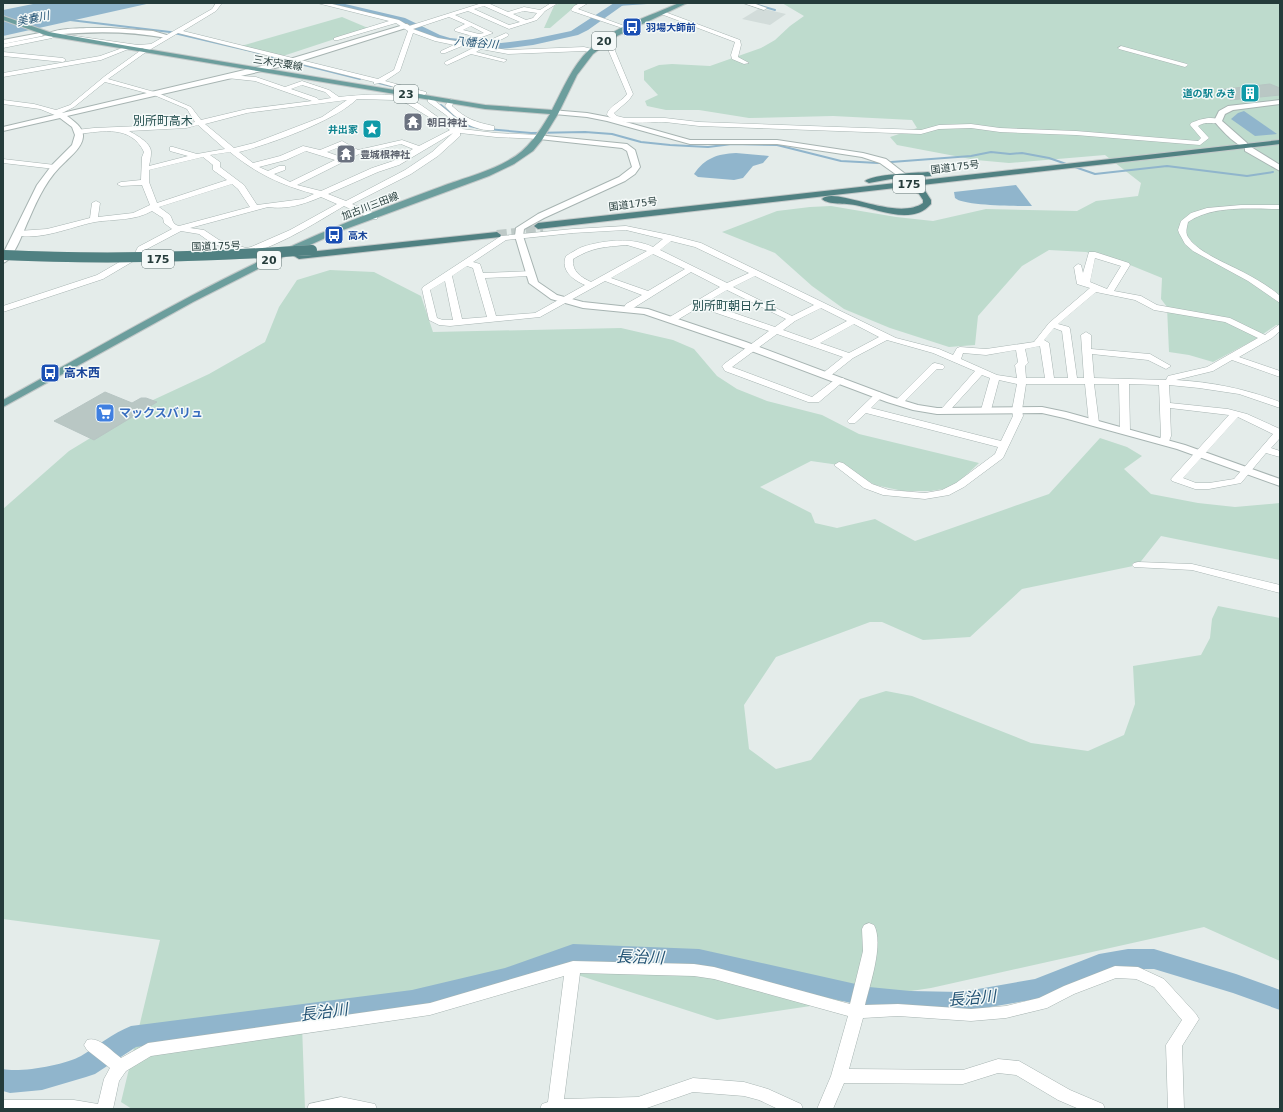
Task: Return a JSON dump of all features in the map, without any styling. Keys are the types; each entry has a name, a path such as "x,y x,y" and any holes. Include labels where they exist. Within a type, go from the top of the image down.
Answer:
{"highway":[{"name":"国道175号","path":"1280,142 1246,147 886,191 540,228 1077,164 1246,147 1280,146"},
{"path":"742,203 757,198 907,178 1077,164"},
{"path":"883,209 877,205 876,198 886,191"},
{"path":"782,202 833,199 861,203 894,212 911,212 920,209 927,204 927,200 921,191"},
{"name":"国道175号","path":"3,260 66,264 141,264 299,256 499,233 225,257 72,259 5,252"}],"main road":[{"name":"加古川三田線","path":"3,404 261,263 306,243 501,167 518,158 529,150 541,133 581,64 593,50 600,44 627,28 684,3"},
{"name":"三木宍粟線","path":"3,18 39,33 144,51 258,70 375,84 431,98 485,107 554,112"}],"street":[{"path":"60,114 144,51 172,33 214,10 219,3"},
{"path":"320,3 350,7 397,21 440,40 461,44 484,46 508,52 584,49 593,50"},
{"path":"468,9 509,27 535,19 541,12 555,3"},
{"path":"585,3 576,7 574,10 627,28"},
{"path":"746,3 764,8"},
{"path":"3,129 60,114 258,70 411,27 486,4 526,22"},
{"path":"507,14 524,9 541,12"},
{"path":"662,13 738,41 734,54 735,58 738,61 746,63"},
{"path":"449,15 471,24"},
{"path":"336,40 397,21"},
{"path":"79,132 120,128 168,127 200,123 247,111 356,97 365,94 375,84 397,71 411,27"},
{"path":"3,46 51,35 82,30 116,29 172,33 294,60 375,84 424,93"},
{"path":"366,30 380,35"},
{"path":"3,42 39,33"},
{"path":"172,33 285,63 391,88"},
{"path":"63,35 138,47 152,46"},
{"path":"447,63 506,35"},
{"path":"429,44 440,40"},
{"path":"443,52 461,44"},
{"path":"600,44 610,46 630,94 611,112 611,114 623,120 690,142 777,142 862,155 883,161 907,178"},
{"path":"3,75 101,58 128,48"},
{"path":"1121,48 1184,65"},
{"path":"471,52 504,60"},
{"path":"3,54 84,61"},
{"path":"229,77 256,79 314,99 316,103"},
{"path":"104,80 155,94 188,108 200,123 231,151 252,166 290,185 322,194 374,217"},
{"path":"284,89 302,83 327,91 338,100"},
{"path":"145,169 200,155 231,151 257,144 324,118 356,97 395,98 408,101 458,130 496,135 541,133"},
{"path":"5,252 139,254 246,250 256,248 290,233 408,172 435,154 460,127 448,114 430,101 431,98"},
{"path":"451,101 448,106 462,119 474,124 624,146 631,150 636,168 632,172 622,179 541,216 520,228 519,236 534,283 554,297 583,305 645,311 753,348 917,408 948,410 1042,410 1164,442 1280,483"},
{"path":"3,102 34,106 60,114 76,126 80,139 42,184 18,233 5,252 3,260"},
{"path":"1218,121 1222,113 1231,108 1280,102"},
{"path":"554,112 587,115 632,123 665,120 699,124 756,125 905,132 921,132 938,127 971,126 1000,130 1076,133 1200,143 1205,138 1194,126 1203,120 1218,121 1227,131 1246,147 1280,169"},
{"path":"120,128 144,143 148,152 145,169 145,182 156,210 167,217 167,221 173,227 201,232 216,242 262,256"},
{"path":"3,309 37,297 73,288 100,277 139,254 141,249 180,228 268,205 276,206 305,201 375,170 396,163 419,149 458,130"},
{"path":"322,152 342,142 357,152"},
{"path":"290,185 357,152 402,142 419,149"},
{"path":"252,166 282,158 306,148 343,160"},
{"path":"173,149 200,155 217,164 216,168 241,187 255,208"},
{"path":"3,161 55,167"},
{"path":"267,174 282,168"},
{"path":"18,233 30,234 94,220 128,216 232,181"},
{"path":"121,184 145,182"},
{"path":"94,220 96,203"},
{"path":"1280,207 1244,207 1213,210 1192,216 1185,221 1182,228 1183,236 1194,248 1260,285 1280,300"},
{"path":"670,237 654,250 534,316 442,323 433,320 426,289 504,238 604,228 626,228 643,230 670,237 698,245 886,337 936,351 995,377 1022,381 1167,382 1241,391 1260,396 1280,405"},
{"path":"591,285 575,277 570,269 568,262 569,258 579,251 591,246 627,243 654,250 792,319"},
{"path":"1084,283 1092,254 1126,265 1109,292"},
{"path":"466,263 477,266 492,320"},
{"path":"1078,267 1080,282 1096,289 1138,298 1154,306 1176,312 1227,320 1264,338"},
{"path":"627,309 628,306 691,269"},
{"path":"480,276 530,273"},
{"path":"671,320 726,287 755,273"},
{"path":"445,276 448,277 458,322"},
{"path":"604,278 648,294"},
{"path":"956,360 960,350 986,352 1037,344 1044,333 1052,325 1089,292 1096,289"},
{"path":"698,304 850,356"},
{"path":"821,305 792,319 727,366 728,369 811,400 816,400 840,380"},
{"path":"812,342 853,321"},
{"path":"1052,325 1066,329 1073,381"},
{"path":"1164,442 1166,436 1165,405 1167,382 1171,378 1210,369 1264,338 1280,327"},
{"path":"1086,335 1094,423"},
{"path":"826,375 850,356 886,337"},
{"path":"1039,341 1044,343 1050,381"},
{"path":"839,465 868,486 887,492 925,496 946,493 960,485 999,456 1018,416 1017,410 1022,381 1020,365 1024,363 1020,347"},
{"path":"948,410 947,408 982,372 986,370 986,352"},
{"path":"1087,352 1150,357 1166,366"},
{"path":"1231,357 1280,374"},
{"path":"899,402 935,366 940,367"},
{"path":"986,410 995,377"},
{"path":"1124,381 1125,431"},
{"path":"852,421 879,395"},
{"path":"1165,405 1236,414 1280,433 1237,482 1209,486 1195,486 1176,478 1236,414"},
{"path":"864,409 1004,445"},
{"path":"1265,449 1280,454"},
{"path":"1138,565 1192,567 1280,589"},
{"path":"825,1109 839,1076 854,1024 870,951 869,929"},
{"path":"574,967 555,1108 583,1105 638,1104 693,1086 744,1089 762,1094 795,1109"},
{"path":"105,1109 112,1079 120,1066 148,1050 430,1008 574,967 694,970 714,973 856,1012 898,1010 971,1015 1006,1012 1042,1004 1069,990 1115,972 1138,973 1159,983 1192,1019 1174,1045 1176,1109"},
{"path":"92,1045 120,1066"},
{"path":"839,1076 963,1077 998,1066 1019,1068 1064,1095 1097,1109"},
{"path":"315,1109 341,1104 369,1109"},
{"path":"3,1107 74,1106 93,1109"}],"shaded area":[{"path":"760,8 786,14 770,25 742,19"}],"green space":[{"path":"560,3 579,3 550,28 544,28 554,6"},
{"path":"782,3 1280,3 1280,325 1276,325 1256,339 1213,362 1189,355 1169,352 1167,307 1161,299 1162,278 1130,265 1086,252 1049,250 1022,266 978,316 975,345 949,347 890,328 844,309 812,286 775,253 722,232 777,211 810,207 831,206 896,217 933,221 986,209 1077,211 1096,201 1138,196 1141,183 1105,155 1009,163 976,160 897,145 890,137 917,128 912,120 833,116 749,118 699,110 666,110 647,106 645,101 658,95 644,80 644,71 659,65 672,64 710,66 761,48 775,40 790,26 804,16"},
{"path":"342,17 368,28 283,56 241,46"},
{"path":"330,270 374,272 421,296 433,332 621,328 673,340 694,349 717,376 737,389 767,401 822,415 859,434 979,463 962,479 949,488 931,491 903,491 875,485 839,465 811,461 760,487 811,513 815,523 837,528 875,519 915,541 1049,494 1100,438 1127,447 1142,456 1124,469 1151,494 1198,503 1235,507 1280,503 1280,560 1161,536 1138,565 1022,589 970,637 923,640 882,622 870,622 776,657 744,705 749,749 776,769 811,760 860,699 886,691 912,696 1031,743 1088,751 1124,735 1135,704 1133,666 1201,655 1210,638 1212,619 1218,606 1280,618 1280,961 1204,927 931,988 717,1020 553,967 507,971 302,1025 305,1109 132,1109 121,1102 160,940 3,919 3,509 69,451 153,400 209,374 265,342 279,307 297,280"}],"water":[{"name":"美嚢川","path":"38,3 151,3 3,36 3,10"},
{"path":"1244,111 1277,134 1255,136 1231,119 1238,113"},
{"path":"736,153 769,156 763,163 753,166 743,178 734,180 698,177 694,174 703,164 712,158 723,154"},
{"path":"1016,185 1032,206 968,203 955,198 954,192"}],"building":[{"name":"道の駅 みき","path":"1270,84 1280,88 1280,95 1230,100 1218,90"},
{"name":"マックスバリュ","path":"105,392 132,403 141,398 146,398 157,402 94,440 54,421"}],"waterway":[{"name":"八幡谷川","path":"328,3 401,20 436,37 449,41 478,45 501,46 533,42 574,33 621,3"},
{"path":"618,5 647,3"},
{"path":"751,3 775,10"},
{"path":"70,20 170,32 259,53"},
{"path":"272,57 360,79"},
{"path":"375,82 391,86"},
{"path":"441,105 465,125 479,128"},
{"path":"487,129 531,133 585,132 612,134 641,142 670,145 708,147 732,144 777,145 841,161 878,163 971,156 991,152 1010,154 1022,153 1049,158 1095,174 1167,166 1247,176 1273,172"},
{"name":"長治川","path":"3,1080 10,1082 42,1079 86,1066 131,1037 412,1000 506,978 573,954 699,959 869,997 910,1001 961,1002 1037,989 1099,964 1128,959 1154,959 1236,984 1280,1000"}],"tunnel":[{"path":"910,181 915,185"},
{"path":"915,185 921,191"},
{"path":"497,235 543,230"}],"place":[{"name":"羽場大師前","path":"632,27"},
{"name":"道の駅 みき","path":"1250,93"},
{"name":"朝日神社","path":"413,122"},
{"name":"井出家","path":"372,129"},
{"name":"豊城根神社","path":"346,154"},
{"name":"高木","path":"334,235"},
{"name":"高木西","path":"50,373"},
{"name":"マックスバリュ","path":"105,413"}],"district":[{"name":"別所町高木","path":"163,121"},
{"name":"別所町朝日ケ丘","path":"734,306"}]}
